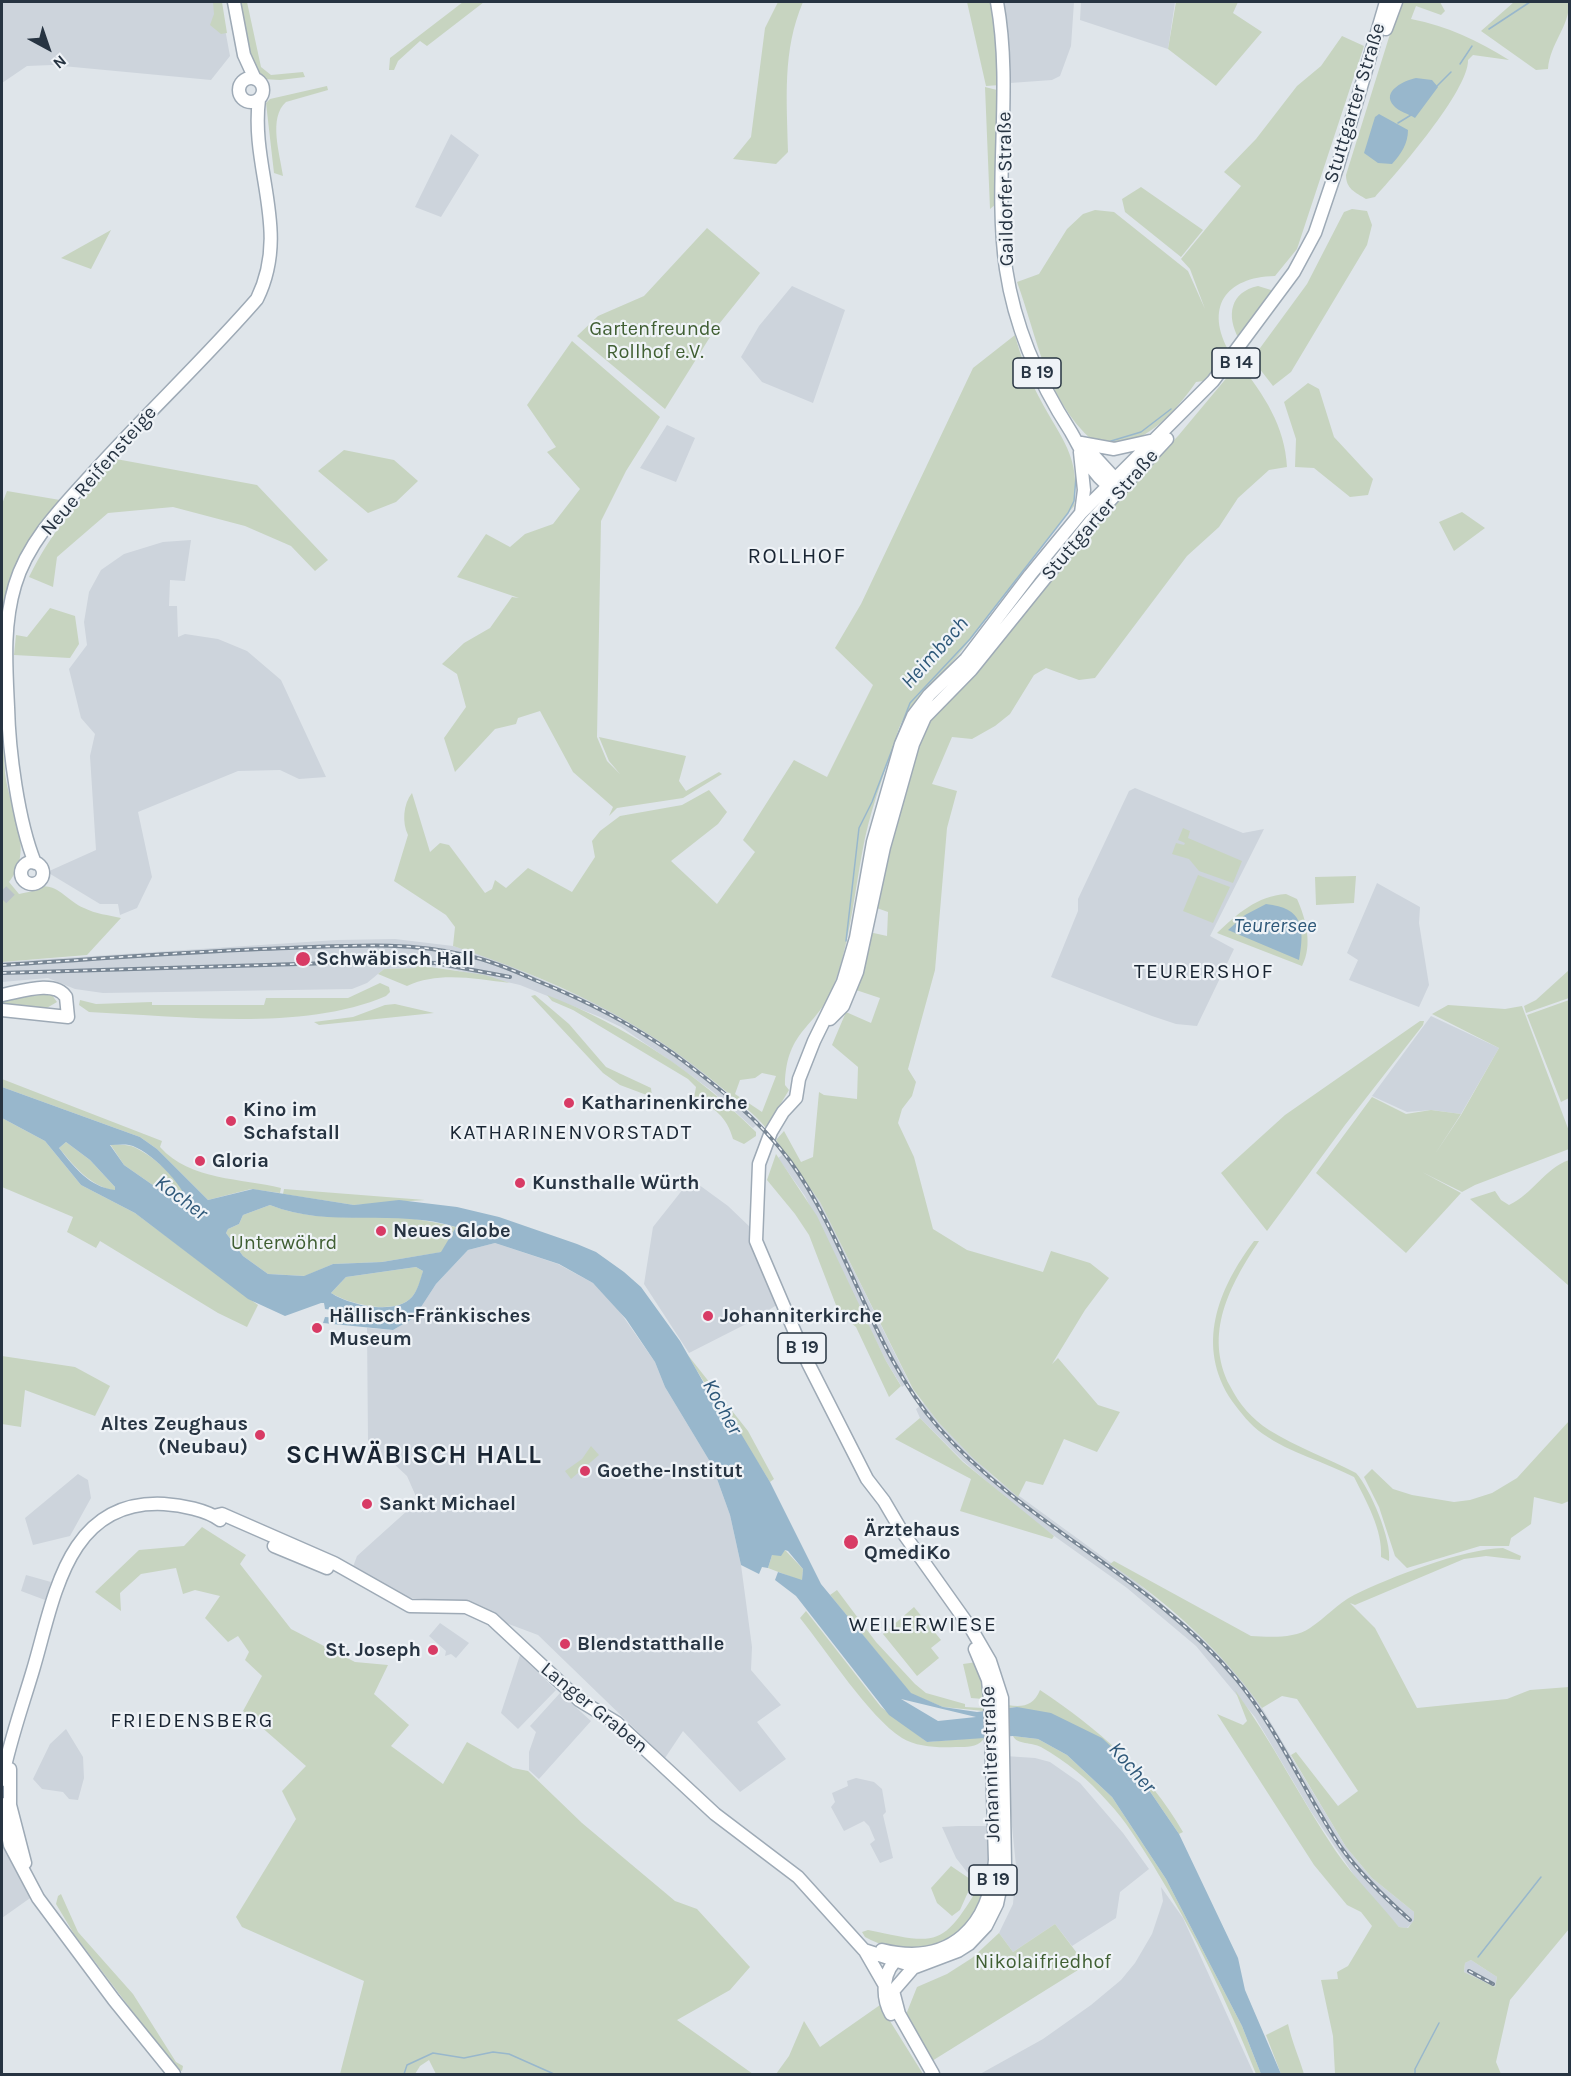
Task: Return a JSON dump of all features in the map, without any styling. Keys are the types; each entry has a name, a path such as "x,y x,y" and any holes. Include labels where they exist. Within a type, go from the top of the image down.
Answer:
{"main road":[{"path":"234,2 250,80"},
{"name":"Gaildorfer Straße","path":"997,2 1003,88 1003,227 1006,269 1017,316 1031,362 1051,403 1077,441 1114,484"},
{"name":"Stuttgarter Straße","path":"1158,437 1189,407 1239,348 1276,300 1301,260 1315,233 1338,165 1386,2"},
{"name":"Stuttgarter Straße","path":"819,1030 843,1006 857,972 884,848 913,744 925,717 971,670 1091,521 1114,484 1224,377 1288,292 1311,254 1340,181 1396,2"},
{"name":"Neue Reifensteige","path":"30,863 9,736 5,648 7,618 15,583 33,547 65,504 257,298 271,263 273,231 258,130 259,99 263,89 250,80 239,91 246,101 258,130"},
{"path":"246,101 259,99"},
{"name":"B 14","path":"1077,441 1103,448 1121,448 1137,446 1158,437"},
{"name":"B 14","path":"1114,484 1158,437"},
{"path":"1077,441 1084,490 1082,513"},
{"name":"B 19","path":"819,1030 843,982 856,938 873,842 901,744 913,716 929,694 966,659 1030,574 1082,513 1114,484"},
{"path":"30,863 42,869 41,878 34,884 19,884 21,870 30,863"},
{"path":"2,995 46,987 56,988 66,997 68,1017 2,1010"},
{"name":"Johanniterstraße","path":"819,1030 801,1071 796,1098 783,1112 771,1132 759,1164 756,1241 813,1374 869,1482 878,1506 897,1538 966,1634 978,1654 996,1699 1005,1866 997,1904 986,1926 969,1944 946,1956 921,1963"},
{"path":"2,1780 55,1590 74,1548 86,1534 113,1515 145,1504 168,1504 214,1516 224,1524 320,1566 368,1582"},
{"name":"Langer Graben","path":"214,1516 222,1514 333,1563 410,1606 466,1607 492,1618 572,1695 618,1723 715,1814 798,1877 831,1910 864,1950 921,1963"},
{"path":"320,1566 333,1563"},
{"path":"18,1720 4,1812 6,1843 35,1893 114,2000 174,2074"},
{"name":"Johanniterstraße","path":"893,1956 934,1952 963,1937 977,1921 987,1901 993,1884 995,1860 998,1746"},
{"path":"4,1812 15,1828 35,1893"},
{"name":"Langer Graben","path":"851,1936 893,1956"},
{"path":"864,1950 889,1988"},
{"path":"893,1956 887,1971 889,2011 933,2074"},
{"name":"B 19","path":"889,1988 921,1963"}],"shaded area":[{"path":"2,2 220,2 230,56 211,80 52,65 27,66 2,83"},
{"path":"1003,2 1074,2 1071,46 1060,76 1052,80 1010,83"},
{"path":"1081,2 1175,2 1168,49 1080,20"},
{"path":"451,134 479,155 441,217 415,207"},
{"path":"792,286 845,310 813,403 762,382 741,357 759,326"},
{"path":"667,425 695,438 676,482 640,468"},
{"path":"191,540 185,581 170,580 169,606 177,606 178,637 185,634 218,639 247,651 281,680 326,777 299,779 280,770 238,771 138,812 152,877 137,908 120,915 118,904 100,904 47,872 96,850 90,756 95,734 81,718 69,669 87,645 84,622 89,592 101,570 124,554 163,542"},
{"path":"1135,788 1243,833 1264,829 1210,936 1234,949 1197,1026 1176,1024 1152,1016 1051,977 1078,911 1078,899 1129,791"},
{"path":"1377,883 1420,907 1419,923 1429,985 1419,1007 1349,980 1358,960 1347,953"},
{"path":"395,939 453,946 497,960 620,1014 690,1061 760,1122 753,1128 712,1091 621,1027 520,985 442,967 417,965 416,968 384,969 367,983 352,989 103,993 75,989 48,978 2,982 2,962 337,940"},
{"path":"1431,1016 1499,1048 1461,1114 1432,1110 1407,1112 1372,1096"},
{"path":"786,1152 820,1202 909,1382 902,1387 886,1361 805,1196 778,1158"},
{"path":"691,1179 728,1206 751,1228 780,1303 746,1324 689,1353 644,1284 653,1227"},
{"path":"495,1243 558,1264 593,1283 613,1302 655,1362 665,1387 712,1465 730,1515 741,1565 752,1647 751,1670 781,1705 757,1722 786,1759 740,1792 683,1731 665,1758 538,1635 506,1623 475,1604 403,1597 353,1567 357,1556 418,1501 407,1476 392,1462 386,1462 368,1441 367,1328 393,1330 414,1318 436,1284 468,1250"},
{"path":"924,1403 939,1423 996,1479 1133,1579 1202,1638 1241,1678 1262,1708 1346,1847 1372,1878 1414,1912 1415,1920 1407,1928 1399,1927 1362,1887 1310,1810 1255,1717 1196,1646 1127,1588 1029,1518 963,1461 920,1418 916,1409"},
{"path":"78,1474 88,1480 91,1498 70,1536 33,1545 25,1518"},
{"path":"26,1575 51,1582 45,1600 21,1591"},
{"path":"440,1623 469,1643 456,1658 451,1654 445,1656 446,1651 429,1636"},
{"path":"520,1655 556,1690 518,1729 501,1713"},
{"path":"560,1693 591,1721 539,1779 529,1770 529,1752 536,1732 530,1726"},
{"path":"66,1729 83,1757 84,1778 78,1800 69,1799 63,1792 42,1789 33,1779 50,1744"},
{"path":"1005,1756 1035,1758 1050,1762 1080,1783 1123,1833 1149,1869 1120,1892 1116,1918 1072,1946 1055,1924 1013,1952 999,1933 1013,1904 1016,1866"},
{"path":"856,1778 874,1782 882,1789 886,1812 883,1815 893,1858 880,1863 870,1844 875,1840 869,1826 864,1821 844,1831 831,1807 835,1802 832,1793 848,1786 847,1781"},
{"path":"2,1823 33,1896 2,1918"},
{"path":"992,1826 989,1872 982,1881 967,1872 956,1858 942,1827"},
{"path":"1161,1887 1183,1918 1254,2074 980,2074 1043,2039 1091,2005 1121,1980 1135,1963 1152,1934 1163,1901"},
{"path":"1471,1960 1497,1977 1495,1987 1464,1972 1465,1963"}],"green space":[{"path":"213,2 222,2 227,33 221,34 210,25 214,14"},
{"path":"239,2 247,2 261,67 271,75 303,72 305,77 280,80 262,79 253,62"},
{"path":"463,2 484,2 427,46 420,41 398,61 394,70 389,70 390,58"},
{"path":"778,2 803,2 796,20 787,76 788,152 776,164 733,159 751,137 765,28"},
{"path":"967,2 993,2 1000,85 986,86"},
{"path":"1176,2 1238,2 1233,13 1262,32 1216,86 1168,49"},
{"path":"1400,2 1440,2 1445,11 1441,15 1416,6 1411,19 1462,35 1509,60 1473,55 1468,60 1465,74 1457,91 1430,131 1375,197 1366,199 1349,187 1346,175"},
{"path":"1514,2 1569,2 1566,19 1552,51 1548,69 1536,70 1481,31"},
{"path":"1342,36 1364,46 1297,249 1275,276 1243,282 1224,298 1219,322 1222,337 1230,353 1211,380 1196,382 1168,416 1141,437 1122,443 1093,441 1077,424 1053,387 1017,282 1039,274 1067,229 1083,214 1095,210 1114,212 1188,271 1205,309 1190,269 1181,259 1241,186 1224,172 1256,139 1297,86 1321,66"},
{"path":"327,86 328,90 286,102 281,109 276,127 283,176 274,173 266,103 270,99"},
{"path":"985,87 997,90 996,204 990,209"},
{"path":"1141,187 1203,230 1181,257 1125,212 1122,199"},
{"path":"1352,209 1367,211 1372,225 1367,245 1291,372 1273,386 1252,359 1307,284 1344,212"},
{"name":"Gartenfreunde Rollhof e.V.","path":"707,228 760,273 715,329 665,409 577,336 598,316 644,296"},
{"path":"111,230 91,269 61,258"},
{"path":"1258,286 1271,290 1271,294 1239,339 1233,322 1233,306 1241,294"},
{"path":"1015,335 1032,383 1068,449 1075,474 1074,506 959,654 911,707 899,728 868,824 849,931 840,967 834,985 820,1011 804,1030 791,1051 785,1085 789,1090 766,1128 745,1107 691,1063 628,1021 526,972 453,946 455,927 446,915 394,881 408,835 405,825 405,808 412,793 430,852 440,843 449,845 485,893 492,889 495,880 506,888 528,868 572,892 595,857 592,841 600,831 620,816 682,805 709,790 727,812 718,824 671,861 717,904 755,852 743,840 794,760 827,777 873,685 835,648 861,604 973,368","holes":["762,1073 776,1076 762,1112 735,1094 740,1080 755,1078"]},
{"path":"572,341 660,417 626,471 601,521 597,737 607,761 620,774 609,761 599,737 686,756 679,781 686,791 719,772 722,774 683,798 617,808 609,816 613,807 573,772 540,711 518,718 516,724 495,729 455,772 444,738 466,707 457,674 442,664 464,643 490,628 512,597 519,598 457,577 486,534 510,547 525,534 553,524 580,489 547,452 556,447 527,405"},
{"path":"1239,363 1265,399 1278,425 1287,467 1269,470 1238,498 1219,527 1187,556 1095,678 1079,680 1046,668 1034,675 1010,714 995,726 972,739 952,737 932,784 957,791 947,828 935,970 908,1069 916,1082 912,1096 902,1109 898,1123 914,1157 933,1229 967,1250 1043,1272 1051,1251 1090,1263 1109,1278 1085,1310 1052,1364 1058,1358 1098,1405 1120,1412 1097,1452 1064,1439 1043,1485 1026,1481 1018,1497 973,1458 939,1423 913,1389 820,1202 776,1140 784,1131 801,1162 813,1157 819,1092 824,1095 857,1099 858,1067 832,1045 846,1012 871,1023 880,998 856,990 869,932 887,936 888,912 874,907 888,845 918,747 933,712 1034,599 1117,499 1178,436"},
{"path":"1308,383 1319,389 1334,437 1373,479 1368,495 1350,497 1314,468 1295,467 1296,439 1284,402"},
{"path":"344,450 394,460 418,481 396,502 368,513 318,471"},
{"path":"116,459 257,485 328,560 315,571 291,546 245,526 173,507 108,513 57,557 53,587 29,577 47,545 68,515"},
{"path":"7,491 60,500 30,540 2,639 2,615 5,604 2,603 2,504"},
{"path":"1462,512 1485,528 1454,551 1439,522"},
{"path":"50,608 75,616 79,644 70,658 14,655 16,635 27,637"},
{"path":"2,702 5,773 21,843 17,869 9,882 19,894 42,886 49,887 77,905 121,918 87,955 2,962"},
{"path":"1183,828 1190,831 1188,838 1242,861 1233,883 1199,871 1189,859 1172,854 1176,843 1184,845 1185,843 1178,840"},
{"path":"1198,875 1230,887 1213,923 1183,911"},
{"path":"1356,876 1354,903 1316,905 1315,877"},
{"name":"Teurersee","path":"1286,894 1297,899 1307,932 1307,949 1302,966 1217,933 1257,902"},
{"path":"416,965 485,975 510,983 445,977 419,981 407,986 378,974 384,969 416,968"},
{"path":"1569,970 1569,998 1526,1013 1524,1006 1536,1000"},
{"path":"380,983 389,987 390,992 386,996 353,1007 280,1018 201,1018 89,1012 79,1005 80,1000 96,1004 152,1002 152,1005 264,1005 266,998 348,998"},
{"path":"43,994 52,995 57,1002 45,1009 2,1006 2,1001"},
{"path":"535,995 569,1024 606,1067 651,1088 652,1097 620,1085 603,1073 531,996"},
{"path":"547,995 605,1021 659,1053 733,1110 756,1132 756,1136 744,1144 733,1139 719,1114 694,1098 696,1087 688,1079 573,1010 552,1001"},
{"path":"1569,1000 1569,1098 1561,1102 1527,1015"},
{"path":"395,1004 434,1013 319,1025 314,1022 353,1017 385,1005"},
{"path":"1448,1005 1505,1009 1522,1006 1569,1131 1569,1149 1462,1192 1422,1172 1461,1193 1406,1253 1316,1173 1372,1097 1406,1114 1431,1110 1461,1114 1435,1154 1461,1115 1499,1048 1432,1014"},
{"path":"1420,1021 1424,1021 1423,1025 1345,1125 1267,1231 1221,1173 1285,1115"},
{"path":"2,1079 162,1141 160,1147 172,1158 186,1166 217,1176 281,1188 280,1193 251,1189 208,1200 157,1149 140,1137 2,1087"},
{"path":"2,1118 45,1141 81,1185 135,1213 258,1305 247,1327 218,1313 100,1241 96,1248 67,1232 73,1217 2,1187"},
{"path":"66,1142 90,1160 115,1187 115,1191 90,1180 77,1168 59,1148"},
{"path":"110,1144 131,1146 150,1157 181,1187 189,1204 180,1204 124,1165"},
{"path":"776,1154 817,1216 886,1361 901,1386 889,1397 856,1327 839,1313 809,1235 767,1180"},
{"path":"1570,1160 1569,1286 1470,1199 1495,1191 1501,1200 1509,1205 1525,1195 1552,1169"},
{"path":"284,1189 425,1200 354,1205 283,1194"},
{"name":"Unterwöhrd","path":"270,1205 313,1215 405,1218 456,1227 442,1252 382,1262 333,1264 305,1276 268,1274 243,1256 226,1233 228,1229 239,1224 243,1215"},
{"path":"1254,1241 1259,1241 1230,1293 1220,1329 1219,1348 1222,1367 1230,1386 1246,1411 1269,1430 1356,1473 1362,1480 1384,1528 1389,1561 1381,1557 1376,1526 1354,1477 1285,1447 1263,1434 1250,1423 1232,1401 1221,1380 1215,1360 1213,1339 1216,1318 1221,1298 1230,1279"},
{"path":"416,1267 423,1271 416,1291 404,1303 395,1306 360,1304 331,1293 346,1277"},
{"path":"687,1354 748,1431 774,1479 770,1482 707,1386"},
{"path":"2,1356 75,1367 110,1386 95,1416 25,1390 21,1427 2,1424"},
{"path":"920,1418 963,1462 1054,1536 1052,1539 960,1511 971,1479 895,1439"},
{"path":"1569,1421 1569,1501 1562,1504 1534,1497 1531,1524 1511,1538 1509,1546 1480,1546 1407,1568 1395,1556 1379,1507 1364,1477 1372,1469 1393,1489 1412,1495 1454,1502 1470,1500 1492,1493 1517,1478"},
{"path":"591,1446 599,1455 571,1479 565,1471 582,1459"},
{"path":"202,1527 246,1555 240,1564 291,1629 355,1662 388,1665 374,1694 409,1725 391,1746 443,1784 467,1742 513,1768 528,1771 582,1823 675,1901 697,1909 750,1967 730,1990 677,2020 753,2074 436,2074 429,2060 420,2066 415,2074 340,2074 364,1981 242,1927 236,1917 296,1819 282,1791 306,1766 243,1711 262,1676 245,1660 249,1652 238,1636 228,1642 205,1618 220,1596 195,1590 183,1594 176,1568 141,1574 120,1593 121,1611 95,1592 139,1550 184,1546"},
{"path":"1503,1548 1521,1556 1520,1560 1486,1556 1464,1559 1355,1605 1350,1603 1375,1628 1417,1708 1507,1699 1530,1690 1569,1687 1569,1929 1510,2000 1496,2062 1501,2074 1335,2074 1333,2036 1321,1980 1338,1979 1337,1972 1348,1966 1372,1926 1361,1912 1347,1905 1314,1865 1217,1714 1243,1725 1247,1721 1235,1690 1322,1830 1350,1870 1399,1927 1408,1928 1414,1920 1414,1912 1372,1878 1346,1847 1291,1755 1296,1752 1338,1806 1358,1791 1297,1699 1282,1696 1262,1708 1230,1667 1193,1629 1153,1595 1110,1564 1114,1561 1251,1636 1273,1637 1304,1632 1354,1595 1387,1580 1427,1565","holes":["1471,1960 1497,1977 1495,1987 1464,1972 1465,1963"]},
{"path":"785,1550 803,1569 802,1581 768,1568 772,1555"},
{"path":"837,1590 876,1642 915,1684 926,1693 965,1704 965,1707 983,1708 984,1711 943,1707 911,1694 830,1595"},
{"path":"914,1607 941,1640 931,1648 939,1658 917,1676 883,1634"},
{"path":"806,1611 881,1707 927,1742 985,1737 979,1743 964,1747 921,1745 902,1738 889,1728 862,1699 800,1618"},
{"path":"977,1662 982,1677 983,1699 971,1698 963,1664"},
{"path":"1040,1690 1082,1720 1120,1753 1138,1771 1154,1790 1183,1832 1179,1834 1134,1768 1017,1707 1008,1708 1008,1705 1023,1706 1031,1702"},
{"path":"1013,1736 1038,1739 1067,1755 1112,1797 1166,1879 1242,2026 1261,2074 1256,2074 1196,1941 1153,1865 1115,1809 1085,1779 1050,1752 1037,1745 1018,1741"},
{"path":"951,1866 973,1881 960,1910 952,1916 937,1903 931,1888"},
{"path":"979,1886 987,1888 967,1923 954,1935 938,1944 922,1949 904,1949 865,1937 862,1932 868,1930 923,1939 935,1937 946,1931 956,1921"},
{"path":"61,1894 78,1932 133,1994 176,2062 183,2066 182,2071 176,2069 74,1934 56,1904"},
{"name":"Nikolaifriedhof","path":"1055,1924 1086,1965 932,2061 905,2017 917,1987 947,1974 972,1958 999,1933 1013,1952"},
{"path":"880,2005 923,2074 776,2074 789,2056 804,2021 820,2047"},
{"path":"1288,2024 1304,2074 1281,2074 1266,2035"}],"water":[{"path":"1416,78 1432,80 1438,87 1415,118 1396,108 1390,96 1396,87"},
{"path":"1379,114 1408,130 1403,149 1392,164 1378,163 1364,153 1375,117"},
{"name":"Teurersee","path":"1266,904 1288,910 1299,921 1302,938 1299,960 1228,930 1245,915"},
{"name":"Kocher","path":"2,1087 140,1137 157,1149 208,1200 253,1189 354,1205 399,1200 457,1207 499,1217 577,1244 596,1252 624,1272 641,1287 680,1341 705,1385 740,1432 770,1482 821,1584 911,1693 943,1707 977,1712 1017,1707 1051,1713 1102,1738 1134,1768 1179,1834 1238,1958 1245,1990 1281,2074 1261,2074 1242,2026 1166,1879 1112,1797 1067,1755 1038,1739 1013,1736 927,1742 889,1715 796,1596 775,1580 778,1572 802,1580 803,1569 788,1551 785,1550 781,1556 772,1555 768,1568 762,1567 759,1574 741,1565 730,1515 712,1465 665,1387 655,1362 626,1319 593,1283 559,1264 495,1243 468,1250 436,1284 414,1318 393,1330 323,1323 325,1317 380,1321 383,1317 325,1309 324,1303 285,1316 248,1299 135,1213 81,1185 45,1141 2,1118","holes":["66,1142 90,1160 115,1187 115,1190 97,1185 83,1175 59,1148","110,1145 129,1145 146,1153 173,1178 188,1204 180,1204 124,1165","270,1205 316,1216 410,1219 456,1227 441,1252 382,1262 333,1264 304,1276 268,1274 243,1256 226,1233 228,1229 239,1224 243,1215","416,1267 423,1271 412,1297 395,1306 360,1305 331,1293 346,1277","901,1699 976,1717 938,1721"]}],"waterway":[{"name":"Heimbach","path":"1489,29 1530,2"},
{"name":"Heimbach","path":"1460,64 1472,46"},
{"name":"Heimbach","path":"1437,86 1451,72"},
{"name":"Heimbach","path":"1398,123 1411,115"},
{"name":"Heimbach","path":"1111,441 1141,432 1171,409"},
{"name":"Heimbach","path":"846,941 859,828 872,802 910,703 970,639 1068,513 1074,501 1076,477"},
{"path":"1478,1957 1541,1877"},
{"path":"1415,2074 1415,2069 1439,2023"},
{"path":"404,2074 407,2065 433,2053 464,2058 493,2052 509,2054 554,2074"}],"tunnel":[{"path":"2,899 12,889"}],"railway":[{"path":"2,965 253,949 356,946 422,948 474,957 510,969 624,1022 674,1054 736,1103 778,1145 790,1161 811,1193 829,1227 895,1365 939,1428 973,1463 1010,1494 1129,1581 1204,1644 1237,1680 1266,1720 1340,1846 1373,1885 1410,1920"},
{"path":"2,973 364,962 435,963 510,977"},
{"path":"1469,1971 1493,1984"}],"place":[{"name":"Schwäbisch Hall","path":"303,959"},
{"name":"Katharinenkirche","path":"569,1103"},
{"name":"Kino im Schafstall","path":"231,1121"},
{"name":"Gloria","path":"200,1161"},
{"name":"Kunsthalle Würth","path":"520,1183"},
{"name":"Neues Globe","path":"381,1231"},
{"name":"Johanniterkirche","path":"708,1316"},
{"name":"Hällisch-Fränkisches Museum","path":"317,1328"},
{"name":"Altes Zeughaus (Neubau)","path":"260,1435"},
{"name":"Goethe-Institut","path":"585,1471"},
{"name":"Sankt Michael","path":"367,1504"},
{"name":"Ärztehaus QmediKo","path":"851,1542"},
{"name":"Blendstatthalle","path":"565,1644"},
{"name":"St. Joseph","path":"433,1650"}],"district":[{"name":"ROLLHOF","path":"797,557"},
{"name":"TEURERSHOF","path":"1204,972"},
{"name":"KATHARINENVORSTADT","path":"571,1133"},
{"name":"SCHWÄBISCH HALL","path":"414,1456"},
{"name":"WEILERWIESE","path":"923,1625"},
{"name":"FRIEDENSBERG","path":"192,1721"}]}
